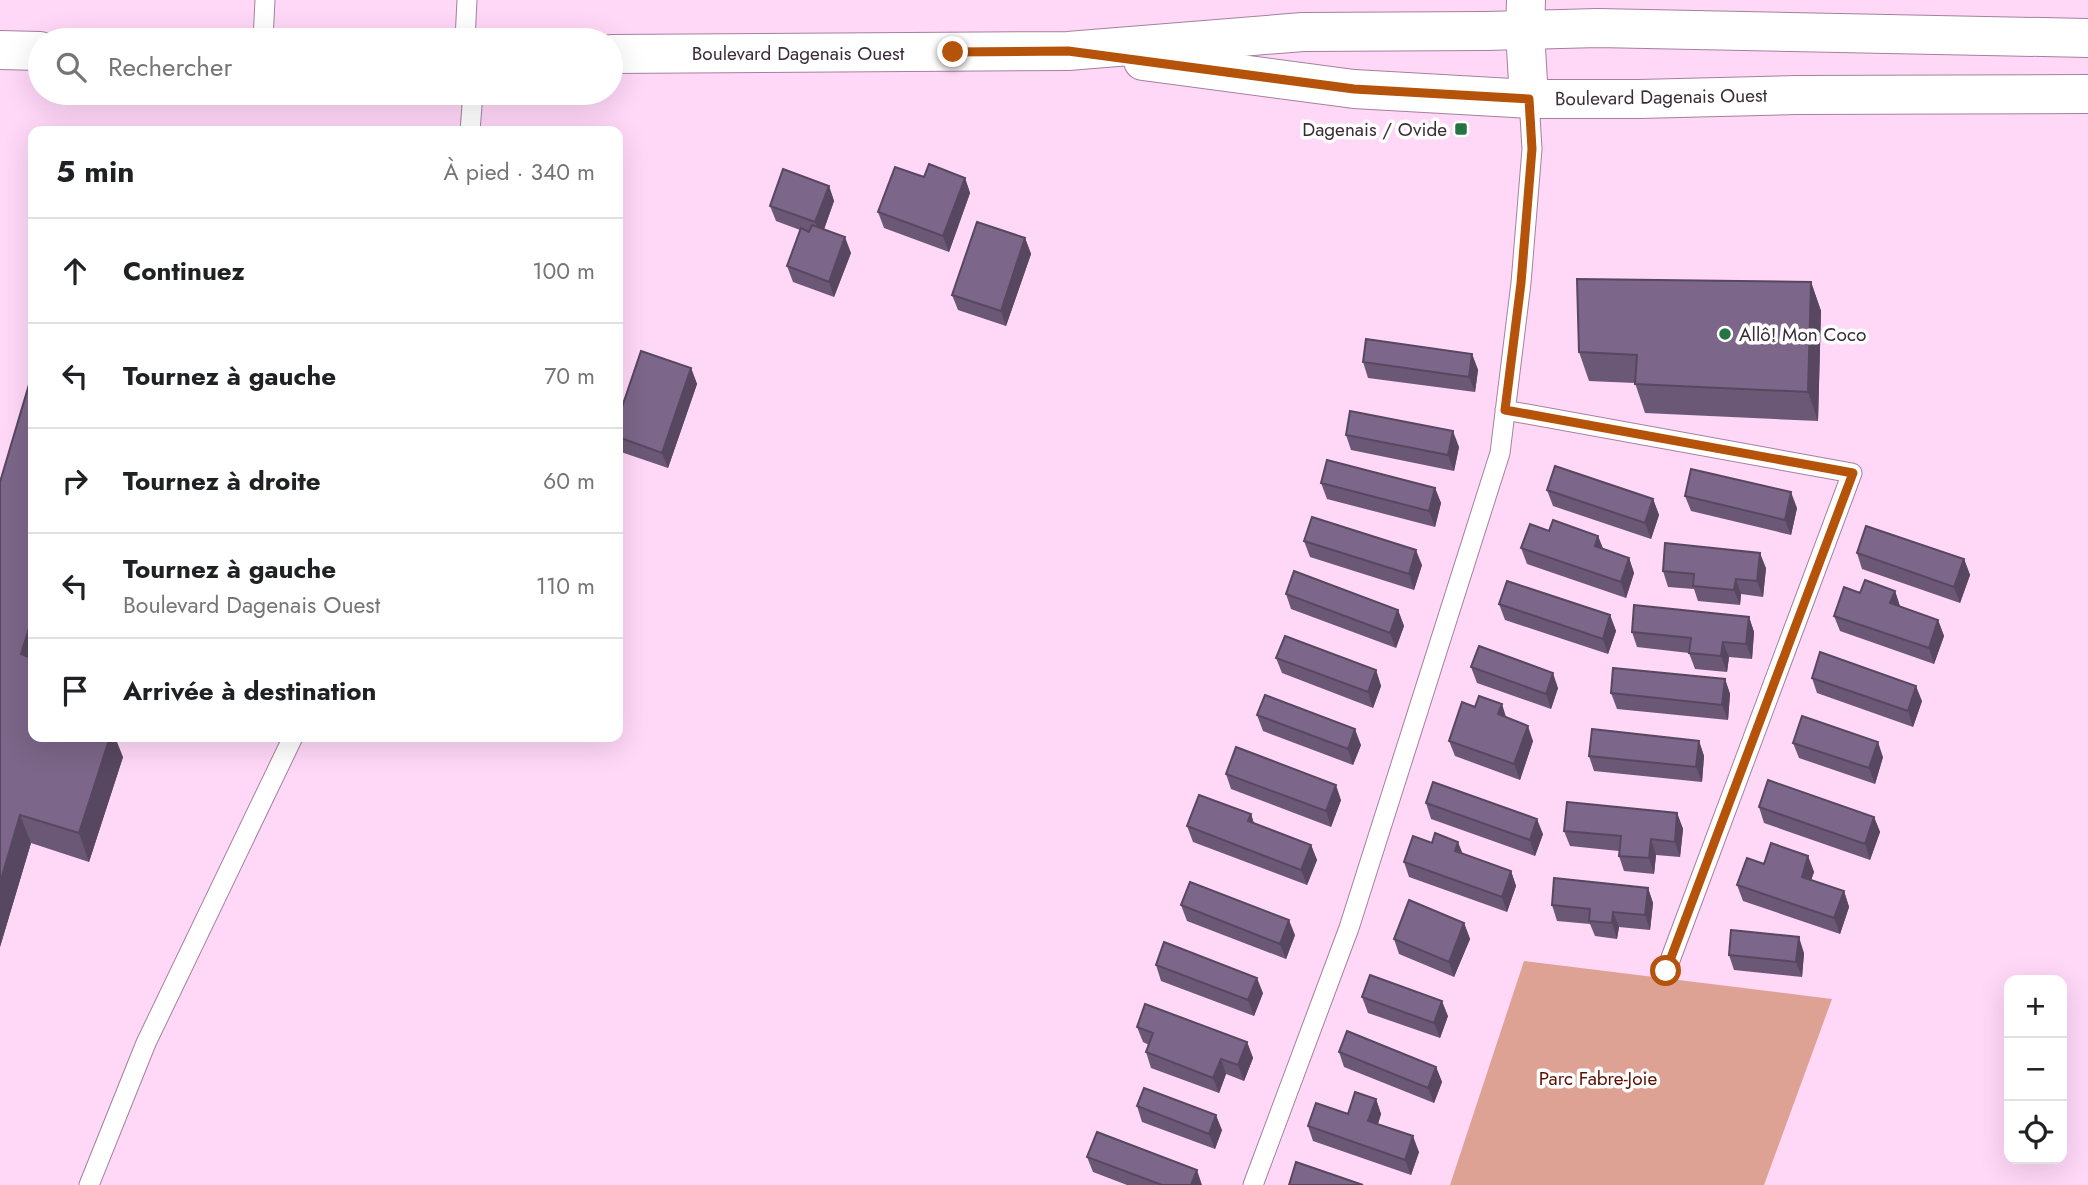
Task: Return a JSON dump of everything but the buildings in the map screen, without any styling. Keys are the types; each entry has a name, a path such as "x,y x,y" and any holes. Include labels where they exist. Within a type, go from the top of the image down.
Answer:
{"main road":[{"name":"Boulevard Dagenais Ouest","path":"623,54 1068,51 1525,15 1598,28 2088,38"},
{"path":"1525,15 1529,99"},
{"path":"0,50 28,51"},
{"name":"Boulevard Dagenais Ouest","path":"1068,51 1354,89 1529,99 2088,94"}],"lane":[{"path":"263,28 264,0"},
{"path":"466,28 467,0"},
{"path":"1253,1185 1349,928 1500,453 1521,283 1532,149 1529,99"},
{"path":"470,126 472,105"},
{"path":"1505,410 1853,473 1666,971"},
{"path":"89,1185 146,1043 291,742"}],"green space":[{"name":"Parc Fabre-Joie","path":"1524,961 1832,999 1764,1185 1450,1185"}],"place":[{"name":"Dagenais / Ovide","path":"1461,129"},
{"name":"Allô! Mon Coco","path":"1725,334"}],"route":[{"path":"953,52 1068,51 1354,89 1529,99 1532,149 1521,283 1505,410 1853,473 1666,971"}]}
